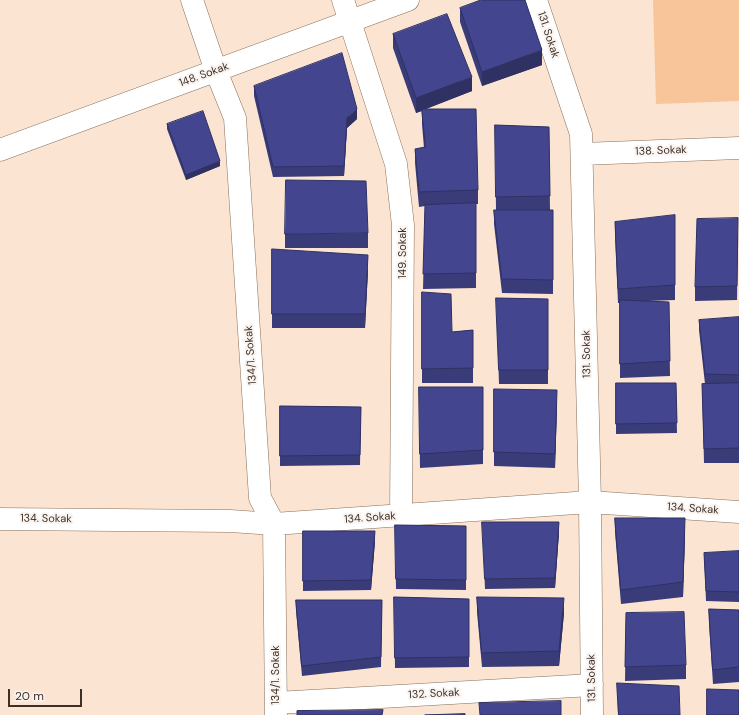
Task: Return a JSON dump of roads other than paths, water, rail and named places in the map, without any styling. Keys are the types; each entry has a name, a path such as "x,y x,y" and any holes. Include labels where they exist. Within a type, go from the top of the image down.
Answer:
{"street":[{"name":"134/1. Sokak","path":"192,0 216,71 235,118 260,498 274,524 276,709"},
{"name":"149. Sokak","path":"343,0 396,164 403,225 401,516"},
{"name":"148. Sokak","path":"0,150 408,0"},
{"name":"131. Sokak","path":"536,0 581,134 590,502 592,715"},
{"name":"138. Sokak","path":"582,154 739,148"},
{"name":"134. Sokak","path":"0,518 230,521 274,524 590,502 739,512"},
{"name":"132. Sokak","path":"276,709 592,685"}]}
